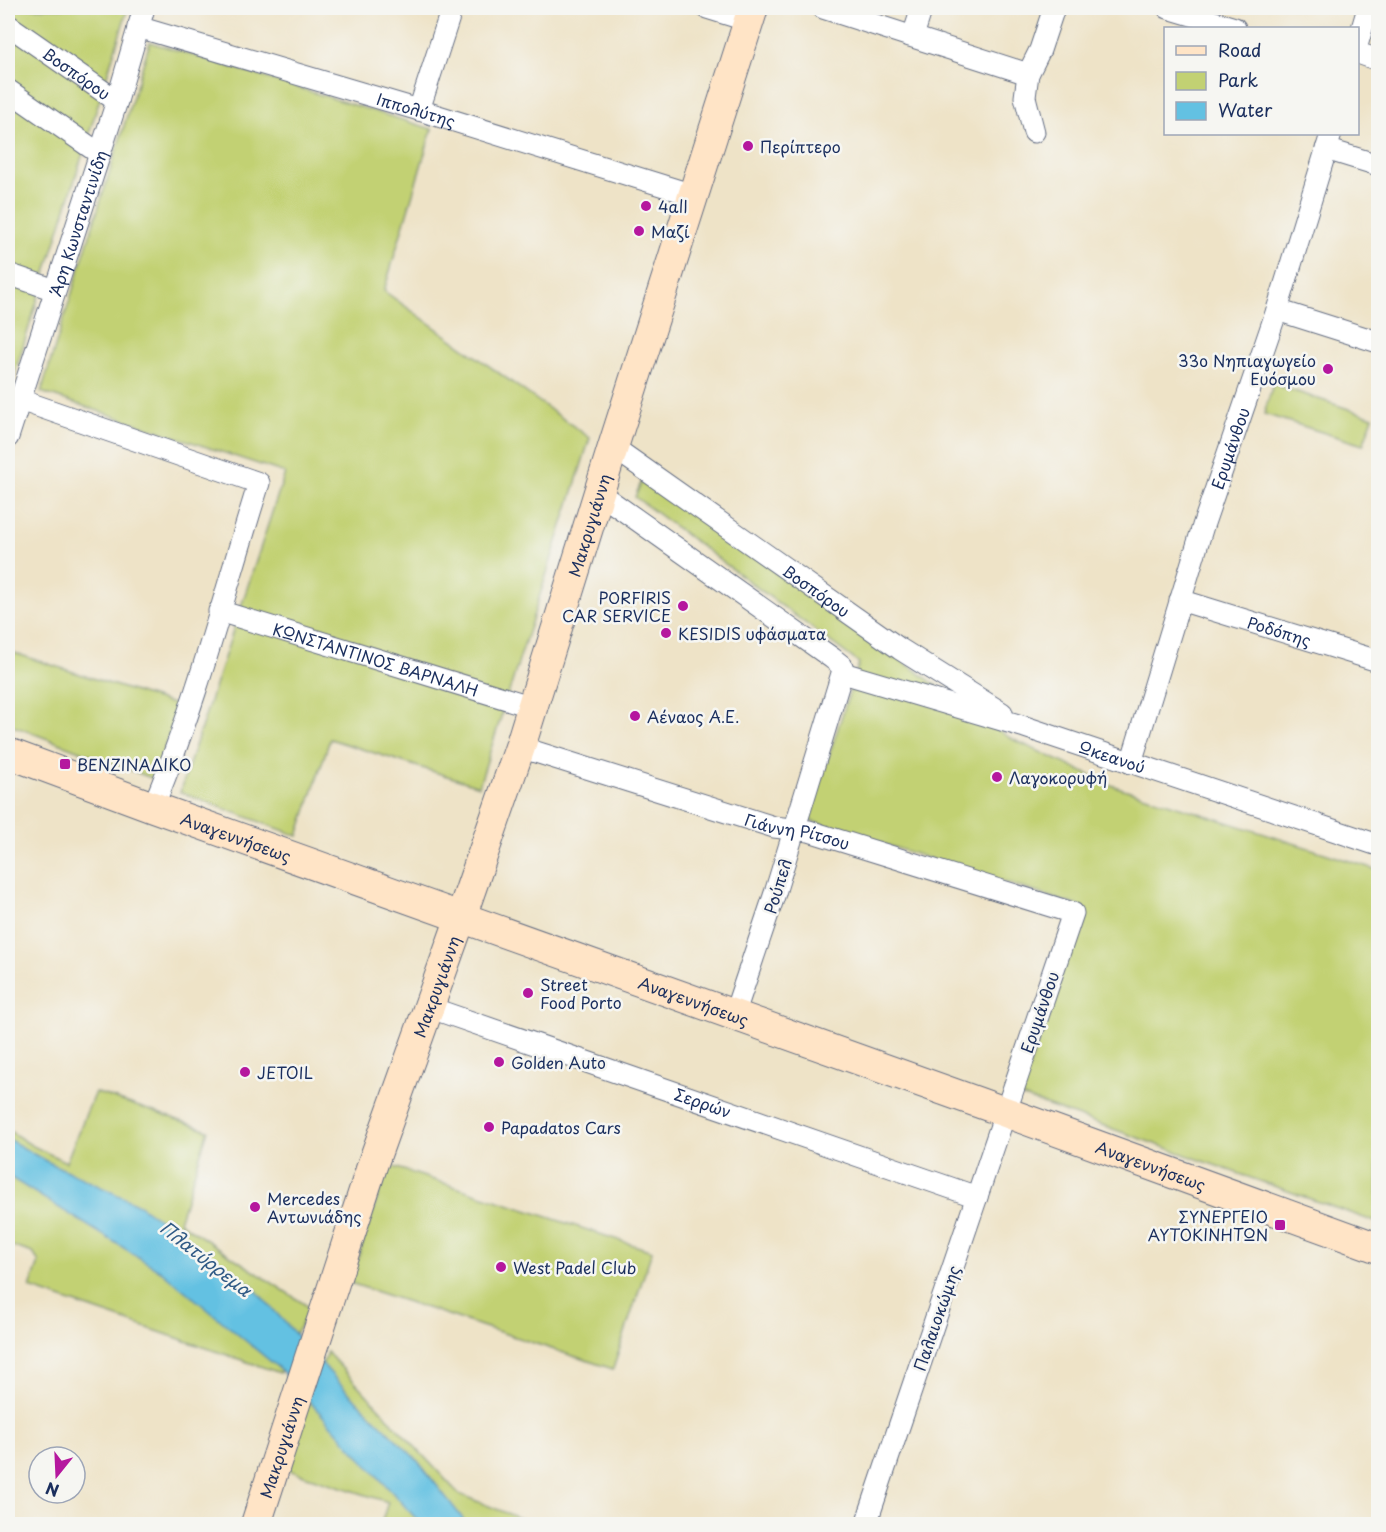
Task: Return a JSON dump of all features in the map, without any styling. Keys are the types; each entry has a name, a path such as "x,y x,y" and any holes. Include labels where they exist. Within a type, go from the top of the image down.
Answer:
{"street":[{"path":"419,110 452,8"},
{"path":"707,8 751,14"},
{"path":"823,8 1028,74"},
{"path":"913,36 922,8"},
{"path":"1034,132 1025,97 1028,74 1040,50 1054,8"},
{"path":"1168,8 1232,27"},
{"path":"1359,39 1368,8"},
{"name":"Μακρυγιάννη","path":"256,1524 373,1162 520,747 751,14"},
{"name":"Ιππολύτης","path":"141,17 419,110 693,195"},
{"name":"Άρη Κωνσταντινίδη","path":"8,437 117,101 141,17"},
{"name":"Βοσπόρου","path":"8,25 117,101"},
{"path":"1359,43 1378,60"},
{"path":"8,90 100,154"},
{"path":"1328,141 1378,165"},
{"name":"Ερυμάνθου","path":"1131,763 1203,526 1277,310 1328,141"},
{"path":"8,274 55,290"},
{"path":"1277,310 1378,342"},
{"path":"20,400 259,483 177,745 153,807"},
{"name":"Βοσπόρου","path":"613,447 900,649 1025,727"},
{"path":"599,493 838,666"},
{"name":"Ροδόπης","path":"1180,600 1378,661"},
{"name":"ΚΩΝΣΤΑΝΤΙΝΟΣ ΒΑΡΝΑΛΗ","path":"219,611 533,707"},
{"name":"Ωκεανού","path":"838,666 1378,845"},
{"name":"Ρούπελ","path":"734,1015 775,893 838,666"},
{"name":"Γιάννη Ρίτσου","path":"520,747 774,827 808,831 1073,913"},
{"name":"Αναγεννήσεως","path":"8,753 1378,1248"},
{"name":"Ερυμάνθου","path":"1005,1112 1073,913"},
{"name":"Σερρών","path":"428,1007 977,1197"},
{"name":"Παλαιοκώμης","path":"866,1524 1005,1112"}],"green space":[{"path":"8,8 128,8 8,395"},
{"path":"150,42 432,129 384,291 590,438 479,786 330,739 298,836 180,792 285,473 41,392"},
{"path":"1273,384 1373,417 1363,445 1264,414"},
{"path":"644,476 1010,738 1111,785 1378,870 1378,1223 1020,1096 1082,907 808,820 859,663 635,497"},
{"path":"8,651 179,706 154,779 8,724"},
{"path":"95,1092 208,1130 179,1222 312,1309 284,1354 280,1373 30,1288 39,1262 33,1253 8,1245 8,1130 31,1145 66,1162"},
{"name":"West Padel Club","path":"388,1165 652,1251 613,1369 350,1283"},
{"path":"327,1352 459,1494 534,1524 381,1524 388,1502 282,1468"}],"water":[{"name":"Πλατύρρεμα","path":"8,1139 44,1160 139,1205 252,1286 345,1389 417,1460 467,1524 421,1524 281,1370 161,1271 8,1176"}],"place":[{"name":"Περίπτερο","path":"748,146"},
{"name":"4all","path":"646,206"},
{"name":"Μαζί","path":"639,231"},
{"name":"33ο Νηπιαγωγείο Ευόσμου","path":"1328,369"},
{"name":"PORFIRIS CAR SERVICE","path":"683,606"},
{"name":"KESIDIS υφάσματα","path":"666,633"},
{"name":"Αέναος Α.Ε.","path":"635,716"},
{"name":"ΒΕΝΖΙΝΑΔΙΚΟ","path":"65,764"},
{"name":"Λαγοκορυφή","path":"997,777"},
{"name":"Street Food Porto","path":"528,993"},
{"name":"Golden Auto","path":"499,1062"},
{"name":"JETOIL","path":"245,1072"},
{"name":"Papadatos Cars","path":"489,1127"},
{"name":"Mercedes Αντωνιάδης","path":"255,1207"},
{"name":"ΣΥΝΕΡΓΕΙΟ ΑΥΤΟΚΙΝΗΤΩΝ","path":"1280,1225"},
{"name":"West Padel Club","path":"501,1267"}]}
